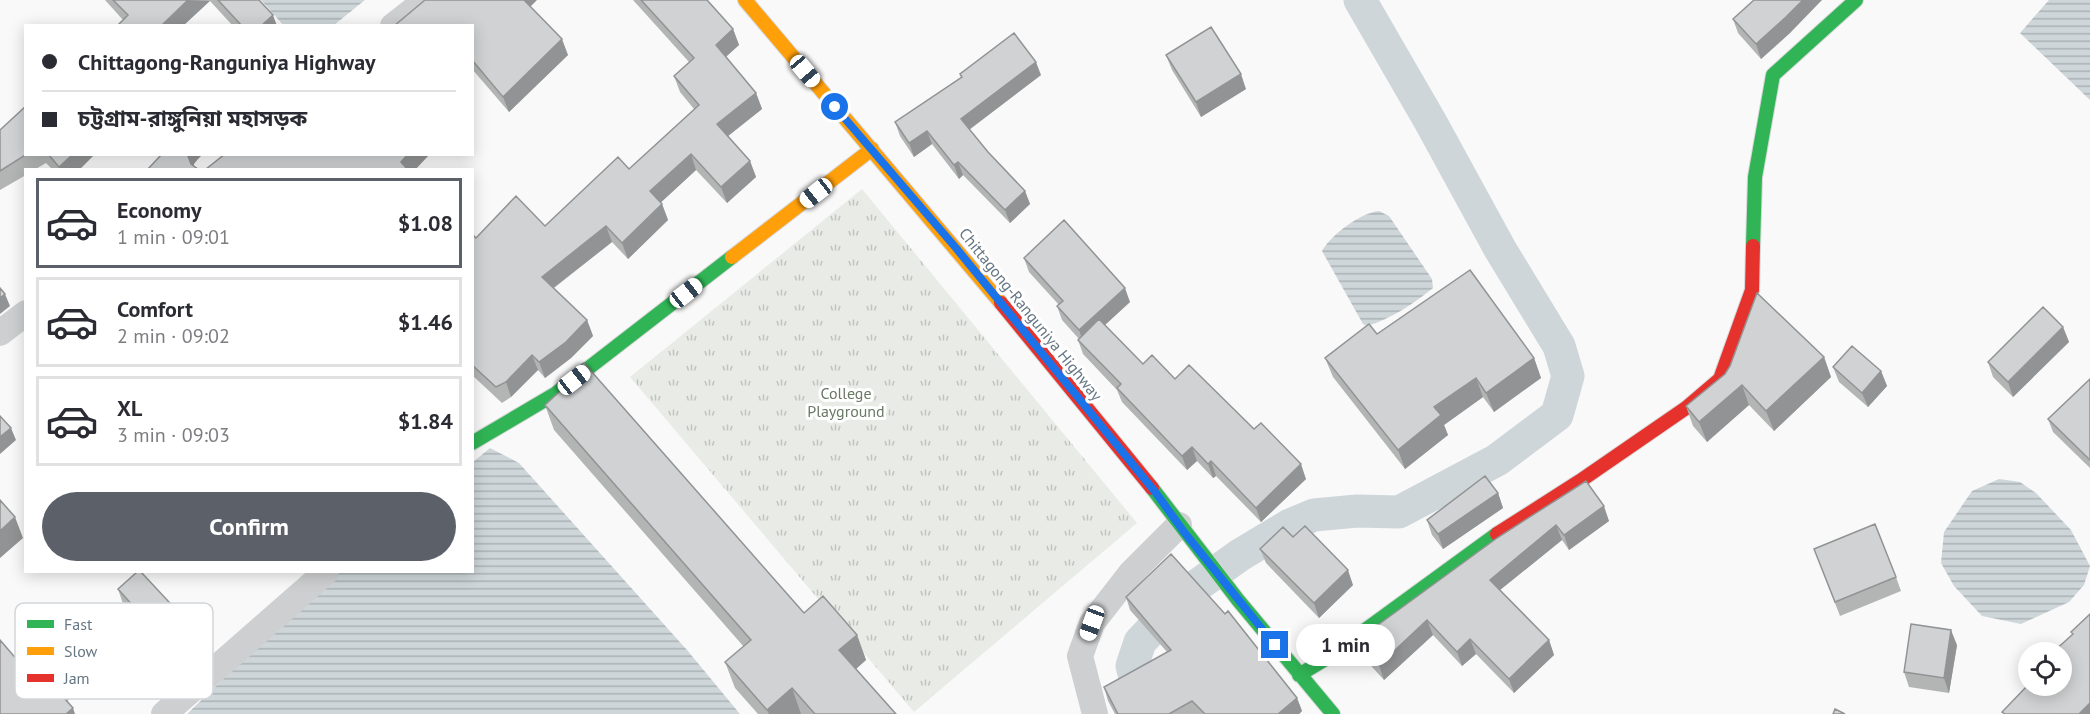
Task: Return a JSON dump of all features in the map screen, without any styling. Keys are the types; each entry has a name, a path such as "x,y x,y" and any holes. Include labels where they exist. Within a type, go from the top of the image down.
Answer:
{"street":[{"path":"396,24 426,0"},
{"name":"Chittagong-Ranguniya Highway","path":"745,0 956,248 1156,493 1181,529 1238,600 1333,714"},
{"path":"1299,675 1328,658 1492,537 1580,481 1686,408 1720,379 1752,290 1755,177 1773,75 1856,0"},
{"path":"474,442 555,394 872,149"},
{"path":"0,333 24,315"},
{"path":"1095,714 1080,656 1092,623 1131,573 1181,529"},
{"path":"213,671 325,573"},
{"path":"164,714 181,699"}],"green space":[{"name":"College Playground","path":"862,189 1137,523 914,712 630,377"}],"shaded area":[{"path":"261,0 365,0 335,24 282,24"},
{"path":"2049,0 2090,0 2090,100 2020,33"},
{"path":"1379,211 1389,216 1432,279 1433,288 1402,310 1367,326 1363,324 1322,251 1332,238 1347,226 1363,216"},
{"path":"490,448 519,463 687,650 740,714 187,714 203,699 213,699 213,689 304,601 339,573 474,573 474,461"},
{"path":"1999,479 2020,482 2036,493 2071,530 2090,566 2084,585 2069,602 2021,624 1982,616 1954,586 1941,563 1944,532 1972,491"}],"building":[{"path":"113,0 188,0 163,24 119,24 128,15"},
{"path":"218,0 259,0 273,15 263,24 240,24"},
{"path":"425,0 524,0 562,39 503,97 474,62 474,24 396,24"},
{"path":"641,0 707,0 733,29 716,45 756,93 717,124 750,161 721,187 691,154 650,191 662,204 622,243 606,226 542,277 587,320 566,342 539,362 532,355 506,382 496,387 474,367 474,236 476,238 516,196 545,226 618,157 629,169 699,105 674,76 694,58"},
{"path":"1754,0 1803,0 1756,44 1733,19"},
{"path":"1211,27 1241,74 1196,102 1166,55"},
{"path":"1014,33 1036,62 961,119 1025,191 1005,210 958,162 954,165 927,131 909,143 895,122 962,77 960,74"},
{"path":"24,108 24,156 0,171 0,130"},
{"path":"50,156 71,156 59,167"},
{"path":"160,156 188,156 191,164 197,168 149,168"},
{"path":"222,156 406,156 401,162 406,168 207,168"},
{"path":"1064,220 1125,288 1079,330 1057,306 1063,301 1024,258"},
{"path":"1470,270 1534,358 1486,393 1476,378 1434,407 1441,415 1398,450 1325,358 1369,324 1377,334"},
{"path":"0,288 5,294 0,298"},
{"path":"1757,293 1824,357 1766,411 1742,385 1699,422 1686,406 1725,374"},
{"path":"2043,307 2063,327 2008,382 1988,362"},
{"path":"1099,319 1143,364 1152,355 1175,379 1189,365 1254,429 1261,423 1301,464 1256,508 1211,461 1208,464 1192,447 1182,456 1117,388 1121,384 1078,340"},
{"path":"1852,346 1881,371 1862,393 1833,367"},
{"path":"584,363 804,613 823,596 857,635 839,650 896,714 815,714 792,688 767,710 725,662 751,640 545,405 568,384 563,379"},
{"path":"2090,379 2090,460 2048,419"},
{"path":"0,416 11,428 0,437"},
{"path":"1485,476 1498,493 1438,534 1427,520"},
{"path":"1586,481 1604,506 1564,535 1556,525 1490,580 1549,640 1509,679 1470,639 1457,652 1427,620 1379,665 1356,641 1497,538"},
{"path":"0,500 15,517 0,531"},
{"path":"1875,524 1896,577 1835,602 1814,549"},
{"path":"1305,526 1348,570 1314,603 1260,549 1283,527 1293,537"},
{"path":"1171,554 1225,614 1228,611 1297,698 1278,714 1205,714 1192,701 1169,714 1118,714 1104,687 1171,650 1126,597"},
{"path":"136,573 142,573 170,603 130,603 118,589"},
{"path":"2090,614 2090,703 2079,714 2005,714 2002,712 2018,695 2072,696 2072,642 2064,642 2073,634 2071,632"},
{"path":"1911,624 1951,630 1944,678 1904,672"},
{"path":"0,640 15,657 15,699 65,699 73,708 66,714 0,714"},
{"path":"1835,709 1845,714 1833,714"}],"waterway":[{"path":"1145,714 1132,666 1140,642 1185,594 1240,555 1290,525 1314,515 1357,511 1399,512 1497,460 1557,415 1568,376 1559,346 1500,249 1360,0"}],"traffic: fast":[{"path":"1753,246 1755,177 1773,75 1856,0"},
{"path":"474,442 555,394 732,257"},
{"path":"1152,488 1238,600 1333,714"},
{"path":"1299,675 1327,658 1497,534"}],"traffic: slow":[{"path":"745,0 1001,303"},
{"path":"732,257 872,149"}],"traffic: jam":[{"path":"1497,534 1580,481 1686,408 1720,379 1752,290 1753,246"},
{"path":"1001,303 1152,488"}],"route":[{"path":"835,107 956,248 1156,493 1184,532 1275,645"}]}
